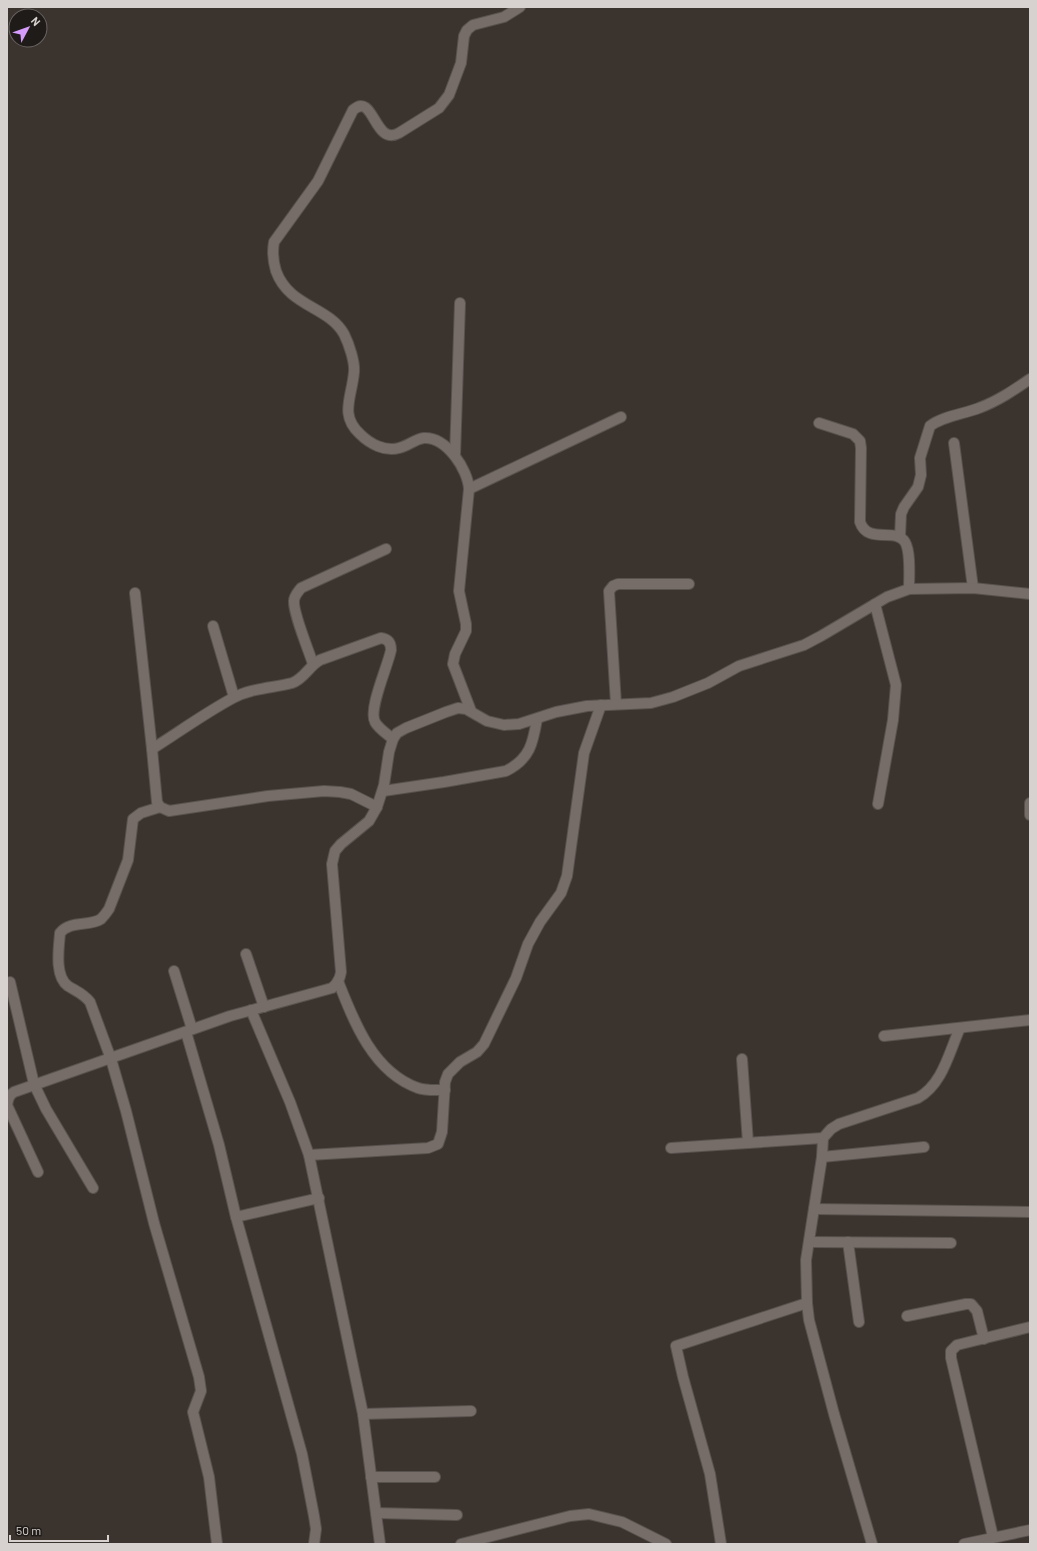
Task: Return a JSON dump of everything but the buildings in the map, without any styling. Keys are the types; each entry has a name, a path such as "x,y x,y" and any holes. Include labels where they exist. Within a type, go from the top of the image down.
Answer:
{"street":[{"path":"471,711 453,664 454,654 466,631 466,624 459,591 469,489 468,480 464,469 455,456 445,446 433,440 425,438 410,442 400,448 390,449 369,442 354,428 349,421 347,413 354,371 349,346 343,333 332,321 292,295 280,282 274,265 272,252 274,242 318,181 353,110 358,106 363,106 369,110 384,133 394,136 399,133 438,108 449,95 461,63 464,36 467,30 472,25 504,16 520,7"},
{"path":"455,456 460,303"},
{"path":"900,537 901,514 920,482 920,458 930,426 941,420 987,405 1003,397 1030,379"},
{"path":"469,489 621,417"},
{"path":"819,424 853,434 860,441 860,522 862,527 867,532 874,535 900,537 906,542 908,550 909,589"},
{"path":"954,443 973,588"},
{"path":"314,664 296,613 294,602 296,594 301,588 386,549"},
{"path":"616,704 609,591 613,586 618,584 689,584"},
{"path":"38,1172 8,1105 8,1098 10,1094 34,1084 111,1059 230,1016 332,988 338,981 341,972 332,864 335,851 340,844 369,821 377,807 383,790 389,752 393,739 397,733 406,728 458,708 471,711 495,724 519,724 556,712 587,706 651,703 673,697 708,683 739,666 804,645 887,597 909,589 973,588 1030,594"},
{"path":"135,593 157,802 160,807 169,812 268,796 324,791 351,794 377,807"},
{"path":"875,604 896,685 893,720 878,804"},
{"path":"213,626 234,697"},
{"path":"152,749 234,697 292,682 303,676 320,660 381,638 385,638 391,645 390,656 377,698 373,717 375,723 393,739"},
{"path":"309,1155 433,1147 438,1144 442,1132 445,1082 448,1074 460,1062 477,1052 484,1044 516,978 528,944 540,922 561,893 567,876 584,753 601,705"},
{"path":"383,790 444,782 506,771 515,767 530,750 537,719"},
{"path":"1030,803 1030,815"},
{"path":"160,807 141,813 133,819 128,860 109,909 104,916 95,921 63,928 60,932 59,970 61,978 67,985 85,996 90,1002 111,1059 126,1111 154,1223 201,1385 201,1391 193,1412 209,1477 217,1544"},
{"path":"246,954 264,1007"},
{"path":"174,971 236,1217 309,1482 316,1529 314,1544"},
{"path":"338,981 358,1029 383,1064 404,1082 419,1089 445,1090"},
{"path":"10,982 34,1084 46,1110 93,1188"},
{"path":"251,1010 309,1155 362,1414 380,1544"},
{"path":"884,1036 1030,1020"},
{"path":"872,1544 834,1414 809,1320 805,1269 822,1157 823,1138 831,1129 839,1124 918,1098 924,1094 938,1080 960,1028"},
{"path":"742,1059 748,1143"},
{"path":"671,1148 823,1138"},
{"path":"822,1157 924,1146"},
{"path":"236,1217 319,1198"},
{"path":"814,1209 1030,1212"},
{"path":"809,1242 950,1243"},
{"path":"848,1242 859,1322"},
{"path":"721,1544 710,1474 676,1346 807,1303"},
{"path":"907,1316 971,1304 977,1311 984,1339"},
{"path":"993,1537 951,1358 951,1351 957,1345 1030,1327"},
{"path":"362,1414 470,1411"},
{"path":"371,1478 435,1478"},
{"path":"376,1514 457,1515"},
{"path":"461,1544 570,1516 589,1514 622,1522 666,1544"},
{"path":"964,1544 1030,1530"}]}
